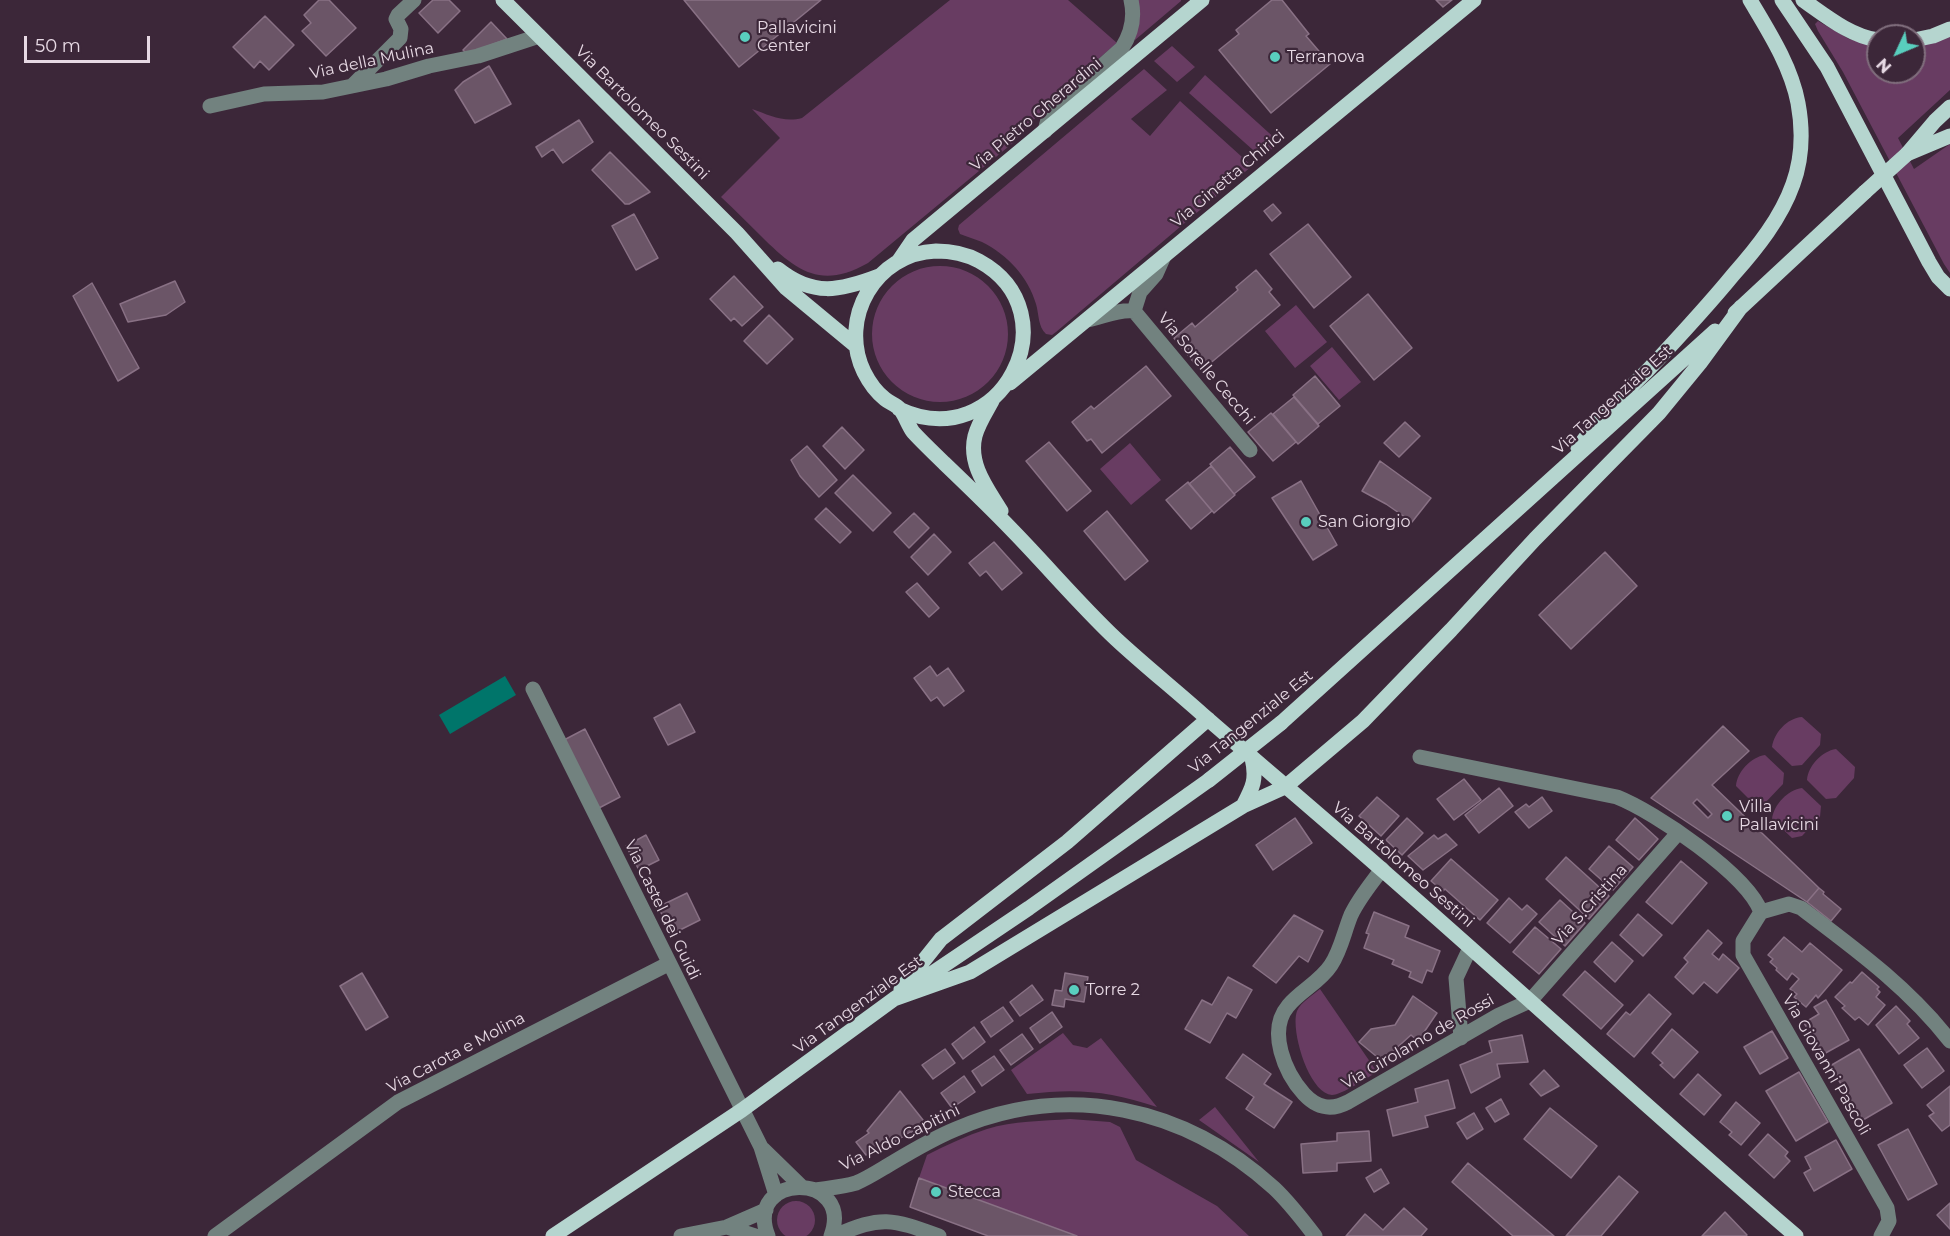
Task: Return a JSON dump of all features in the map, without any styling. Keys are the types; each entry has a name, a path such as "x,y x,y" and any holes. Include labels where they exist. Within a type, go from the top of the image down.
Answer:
{"main road":[{"name":"Via Bartolomeo Sestini","path":"503,0 755,252"},
{"name":"Via Pietro Gherardini","path":"898,262 913,240 1202,0"},
{"name":"Via Ginetta Chirici","path":"1005,386 1473,0"},
{"path":"1560,472 1597,423 1693,321 1748,258 1774,222 1792,184 1800,150 1798,102 1780,55 1750,0"},
{"path":"1782,0 1827,67 1929,262 1938,277 1950,290"},
{"path":"1803,0 1839,25 1866,37"},
{"path":"1926,37 1950,29"},
{"name":"Via Tangenziale Est","path":"1906,154 1950,107"},
{"name":"Via Tangenziale Est","path":"553,1236 742,1110 894,999 1029,908 1209,780 1281,723 1741,308 1906,154 1950,119"},
{"path":"1906,154 1950,136"},
{"path":"755,252 789,278 815,288 826,290 843,288 879,276"},
{"path":"755,252 786,288 856,346"},
{"path":"992,400 971,412 947,418 927,418 899,408 886,400 870,382 856,346 856,327 860,308 868,291 879,276 898,262 925,252 953,252 980,262 992,270 1006,284 1017,305 1023,338 1019,361 1005,386 992,400 977,431 974,455 979,473 1011,529"},
{"path":"894,999 970,972 1243,806 1285,787 1363,721 1535,539 1659,413 1741,308"},
{"path":"899,408 915,433 1011,529"},
{"name":"Via Bartolomeo Sestini","path":"1011,529 1095,619 1285,787 1382,869 1796,1236"},
{"path":"894,999 940,939 1067,842 1208,719"},
{"path":"1243,806 1252,789 1255,774 1252,758"},
{"path":"1778,1221 1784,1236"}],"street":[{"path":"352,86 400,38 402,33 396,20 414,0"},
{"path":"1045,131 1050,112 1122,48 1132,20 1131,0"},
{"name":"Via della Mulina","path":"210,106 264,94 323,92 352,86 478,56 539,36"},
{"path":"1087,320 1104,317 1121,310 1134,311 1140,292 1156,274 1164,256"},
{"name":"Via Sorelle Cecchi","path":"1134,311 1250,450"},
{"name":"Via Castel dei Guidi","path":"533,689 761,1147 776,1195"},
{"path":"1420,757 1617,797 1647,811 1736,876 1752,894 1761,912 1789,904 1801,908 1918,1004 1950,1041"},
{"name":"Via S.Cristina","path":"1530,1000 1678,833"},
{"name":"Via Girolamo de Rossi","path":"1382,869 1353,912 1339,952 1329,968 1288,1006 1281,1017 1279,1040 1289,1070 1300,1090 1313,1102 1329,1108 1338,1107 1499,1015 1530,1000"},
{"name":"Via Giovanni Pascoli","path":"1761,912 1743,941 1742,950 1745,960 1884,1201 1889,1221 1881,1236"},
{"path":"1461,1038 1456,978 1470,948"},
{"name":"Via Carota e Molina","path":"215,1236 398,1102 668,964"},
{"name":"Via Aldo Capitini","path":"776,1195 788,1188 855,1183 942,1135 1004,1113 1038,1107 1105,1106 1157,1118 1186,1128 1214,1143 1275,1189 1315,1236"},
{"name":"Via Castel dei Guidi","path":"761,1147 808,1188 824,1196 832,1209 833,1236"},
{"path":"768,1236 765,1224 766,1210 776,1195"},
{"path":"681,1236 727,1227 766,1210"},
{"path":"833,1236 884,1220 902,1222 939,1236"},
{"path":"727,1227 755,1236"}],"shaded area":[{"path":"950,0 1068,0 1117,43 1055,96 1014,142 868,263 852,271 824,276 800,268 777,251 721,197 780,138 752,109 783,119 802,118"},
{"path":"1135,0 1181,0 1181,1 1135,40"},
{"path":"1818,21 1849,39 1866,44 1866,84 1926,84 1926,43 1950,36 1950,90 1898,138 1914,169 1950,144 1950,273 1843,72 1815,24"},
{"path":"1172,46 1195,67 1177,82 1154,61"},
{"path":"1144,69 1167,90 1131,119 1150,136 1180,101 1252,166 1056,332 1052,335 1046,334 1040,324 1036,304 1028,285 1016,268 991,247 960,234 959,225"},
{"path":"1205,75 1279,142 1262,158 1189,93"},
{"path":"940,266 966,271 978,277 988,286 997,296 1003,308 1008,334 1003,360 997,372 988,382 978,391 966,397 940,402 914,397 902,391 892,382 883,372 877,360 872,334 877,308 883,296 892,286 902,277 914,271"},
{"path":"1296,305 1327,342 1295,368 1265,331"},
{"path":"1332,347 1361,382 1339,400 1310,366"},
{"path":"1130,443 1161,480 1131,505 1100,469"},
{"path":"505,676 516,695 450,734 439,715"},
{"path":"1802,717 1821,734 1820,745 1802,765 1792,766 1772,747 1773,742 1786,723"},
{"path":"1836,749 1855,767 1854,778 1836,798 1826,799 1807,780 1808,775 1821,756"},
{"path":"1765,755 1784,773 1783,784 1765,803 1755,805 1736,786 1737,781 1750,762"},
{"path":"1802,788 1821,806 1820,817 1802,836 1792,838 1772,819 1773,813 1782,799"},
{"path":"1320,989 1377,1072 1348,1089 1332,1095 1324,1092 1309,1073 1296,1032 1297,1011"},
{"path":"1063,1033 1073,1045 1087,1048 1101,1038 1157,1107 1124,1097 1093,1092 1062,1091 1027,1094 1011,1070"},
{"path":"1215,1107 1259,1162 1199,1120"},
{"path":"1070,1119 1110,1122 1120,1127 1136,1160 1217,1206 1249,1236 1077,1236 919,1178 927,1155 971,1135 1007,1124"},
{"path":"796,1201 809,1207 815,1220 809,1233 796,1239 783,1233 777,1220 783,1207"}],"building":[{"path":"319,0 329,0 356,28 326,56 302,31 311,23 304,15"},
{"path":"433,0 449,0 460,11 438,33 419,13"},
{"name":"Pallavicini Center","path":"684,0 821,0 739,67"},
{"name":"Terranova","path":"1272,0 1282,0 1309,34 1306,36 1330,64 1271,113 1219,50 1239,34 1236,30"},
{"path":"1436,0 1452,0 1443,7"},
{"path":"265,16 294,45 269,70 260,61 254,68 233,47"},
{"path":"491,22 507,39 467,54 463,50"},
{"path":"489,66 511,104 475,123 455,90 463,82"},
{"path":"579,120 593,142 563,163 553,149 542,157 536,147"},
{"path":"610,152 650,192 625,204 592,170"},
{"path":"1273,204 1281,213 1272,221 1264,211"},
{"path":"634,214 658,258 636,270 612,226"},
{"path":"1308,224 1351,277 1314,308 1270,254"},
{"path":"1256,270 1272,289 1269,292 1280,305 1201,371 1174,338 1192,323 1195,327 1238,290 1236,287"},
{"path":"734,276 763,307 742,326 734,318 731,321 710,299"},
{"path":"175,281 185,302 166,315 128,322 120,304"},
{"path":"92,283 139,368 118,381 73,296"},
{"path":"1368,294 1412,348 1374,380 1330,326"},
{"path":"769,315 793,339 767,364 744,341"},
{"path":"1146,366 1171,396 1102,453 1091,439 1087,441 1072,422 1091,406 1094,409"},
{"path":"1315,376 1340,406 1318,424 1293,395"},
{"path":"1294,397 1319,426 1298,444 1273,414"},
{"path":"1271,413 1296,442 1273,461 1248,432"},
{"path":"1405,422 1420,436 1399,457 1384,443"},
{"path":"842,427 864,450 845,469 823,446"},
{"path":"1049,442 1091,491 1067,511 1026,461"},
{"path":"807,446 837,480 819,497 800,476 791,460"},
{"path":"1230,447 1255,477 1234,494 1210,464"},
{"name":"San Giorgio","path":"1380,461 1431,498 1412,522 1362,491"},
{"path":"1211,466 1235,495 1214,513 1189,484"},
{"path":"853,475 891,513 873,531 835,493"},
{"name":"San Giorgio","path":"1301,481 1337,545 1313,560 1272,498"},
{"path":"1188,482 1212,511 1191,529 1166,500"},
{"path":"826,508 851,532 840,543 815,519"},
{"path":"1107,511 1148,561 1125,580 1084,531"},
{"path":"914,513 929,528 909,548 894,532"},
{"path":"934,534 951,552 928,575 911,557"},
{"path":"994,542 1022,573 1002,590 986,571 980,576 969,563"},
{"path":"1605,552 1637,586 1571,649 1539,615"},
{"path":"917,583 939,608 929,617 906,592"},
{"path":"930,666 937,676 948,668 964,691 944,706 937,697 931,701 914,678"},
{"path":"680,704 695,732 668,745 654,718"},
{"name":"Villa Pallavicini","path":"1723,726 1749,751 1712,785 1819,888 1807,902 1651,798","holes":["1697,799 1712,814 1708,818 1693,803"]},
{"path":"585,729 620,797 599,808 564,740"},
{"path":"1464,779 1481,800 1454,820 1437,799"},
{"path":"1499,788 1513,806 1479,833 1465,815"},
{"path":"1377,797 1399,816 1381,836 1359,816"},
{"path":"1542,797 1552,811 1529,828 1515,812 1526,804 1529,807"},
{"path":"1295,818 1312,843 1273,870 1256,845"},
{"path":"1407,818 1423,833 1402,855 1386,840"},
{"path":"1635,818 1658,839 1639,860 1616,840"},
{"path":"1446,834 1457,845 1423,870 1408,856 1434,835 1438,839"},
{"path":"646,835 659,860 639,870 626,846"},
{"path":"1609,846 1633,867 1613,890 1589,869"},
{"path":"1566,857 1609,896 1589,919 1546,879"},
{"path":"1451,859 1498,900 1480,920 1445,889 1443,891 1431,881"},
{"path":"1681,861 1707,883 1672,924 1646,902"},
{"path":"1819,888 1841,909 1831,921 1807,902"},
{"path":"687,893 700,920 672,934 658,907"},
{"path":"1509,898 1522,910 1527,905 1537,914 1510,943 1487,923"},
{"path":"1560,900 1585,923 1565,946 1539,922"},
{"path":"1374,912 1409,926 1405,937 1440,951 1432,972 1427,970 1422,983 1409,977 1411,972 1392,964 1394,960 1364,948 1369,934 1366,933"},
{"path":"1638,914 1662,935 1643,956 1620,935"},
{"path":"1294,915 1323,931 1308,962 1299,956 1276,983 1253,966"},
{"path":"1535,927 1561,949 1539,974 1513,952"},
{"path":"1708,930 1722,943 1712,954 1719,960 1723,954 1739,968 1717,993 1704,982 1693,994 1675,977 1688,962 1684,958"},
{"path":"1784,937 1802,952 1810,943 1842,970 1818,998 1816,995 1806,1007 1794,997 1797,994 1790,989 1799,979 1792,973 1787,980 1770,962 1773,959 1768,955"},
{"path":"1612,942 1633,961 1615,982 1594,962"},
{"path":"1585,971 1623,1005 1601,1029 1563,995"},
{"path":"1862,972 1879,987 1877,989 1880,992 1876,997 1885,1005 1868,1025 1859,1017 1855,1020 1842,1008 1845,1006 1835,997"},
{"path":"362,973 388,1017 366,1030 340,986"},
{"name":"Torre 2","path":"1065,973 1088,977 1084,1002 1065,999 1064,1007 1052,1005 1055,990 1062,991"},
{"path":"1228,977 1252,990 1236,1018 1227,1013 1210,1043 1185,1029 1202,1000 1212,1005"},
{"path":"1032,985 1043,1000 1020,1016 1010,1002"},
{"path":"1649,994 1671,1014 1634,1057 1607,1034 1626,1012 1630,1015"},
{"path":"1413,996 1437,1013 1418,1041 1411,1035 1382,1061 1359,1042 1371,1029 1395,1025"},
{"path":"1826,1000 1849,1040 1822,1055 1804,1023 1819,1014 1814,1007"},
{"path":"1896,1006 1910,1021 1907,1024 1919,1038 1899,1054 1876,1025"},
{"path":"1003,1007 1013,1021 991,1037 981,1022"},
{"path":"1052,1012 1062,1027 1040,1043 1030,1028"},
{"path":"974,1027 985,1042 963,1059 952,1044"},
{"path":"1672,1029 1698,1052 1674,1078 1660,1065 1663,1063 1652,1053"},
{"path":"1772,1031 1788,1058 1760,1074 1744,1047"},
{"path":"1022,1034 1033,1049 1011,1065 1000,1050"},
{"path":"1522,1035 1528,1062 1497,1064 1500,1077 1471,1093 1460,1065 1492,1052 1489,1041"},
{"path":"1927,1048 1944,1071 1922,1088 1904,1065"},
{"path":"945,1049 955,1063 933,1079 922,1065"},
{"path":"1859,1049 1892,1103 1863,1120 1830,1066"},
{"path":"1243,1054 1271,1074 1264,1084 1292,1102 1274,1128 1246,1109 1254,1097 1226,1078"},
{"path":"994,1056 1004,1070 982,1086 972,1071"},
{"path":"1544,1070 1559,1086 1541,1096 1530,1084"},
{"path":"1799,1072 1828,1122 1796,1141 1766,1091"},
{"path":"1698,1074 1721,1095 1704,1115 1680,1094"},
{"path":"964,1076 975,1092 952,1108 941,1093"},
{"path":"1448,1080 1455,1108 1425,1116 1428,1127 1393,1136 1387,1110 1418,1102 1415,1089"},
{"path":"1950,1086 1950,1125 1942,1131 1929,1116 1934,1113 1927,1105"},
{"path":"900,1091 923,1120 924,1128 919,1132 910,1132 895,1142 888,1141 866,1155 856,1142 869,1133 867,1131"},
{"path":"1501,1099 1509,1114 1495,1122 1486,1108"},
{"path":"1736,1102 1760,1123 1741,1145 1729,1135 1732,1132 1720,1122"},
{"path":"1550,1108 1597,1146 1571,1178 1524,1139"},
{"path":"1474,1113 1483,1129 1467,1139 1457,1123"},
{"path":"1908,1129 1937,1184 1908,1200 1878,1145"},
{"path":"1369,1131 1371,1161 1337,1163 1337,1171 1303,1173 1301,1144 1337,1141 1337,1133"},
{"path":"1768,1134 1788,1152 1785,1156 1790,1161 1774,1178 1749,1155"},
{"path":"1836,1140 1852,1169 1814,1191 1804,1173 1811,1169 1805,1157"},
{"path":"1468,1163 1554,1236 1513,1236 1452,1182"},
{"path":"1381,1169 1389,1183 1374,1192 1366,1178"},
{"path":"1619,1176 1638,1192 1601,1236 1566,1236"},
{"name":"Stecca","path":"919,1178 1077,1236 988,1236 910,1207"},
{"path":"1950,1203 1950,1229 1937,1215"},
{"path":"1404,1208 1427,1229 1421,1236 1346,1236 1365,1214 1383,1230"},
{"path":"1725,1212 1747,1235 1702,1236"}],"place":[{"name":"Pallavicini Center","path":"745,37"},
{"name":"Terranova","path":"1275,57"},
{"name":"San Giorgio","path":"1306,522"},
{"name":"Villa Pallavicini","path":"1727,816"},
{"name":"Torre 2","path":"1074,990"},
{"name":"Stecca","path":"936,1192"}]}
